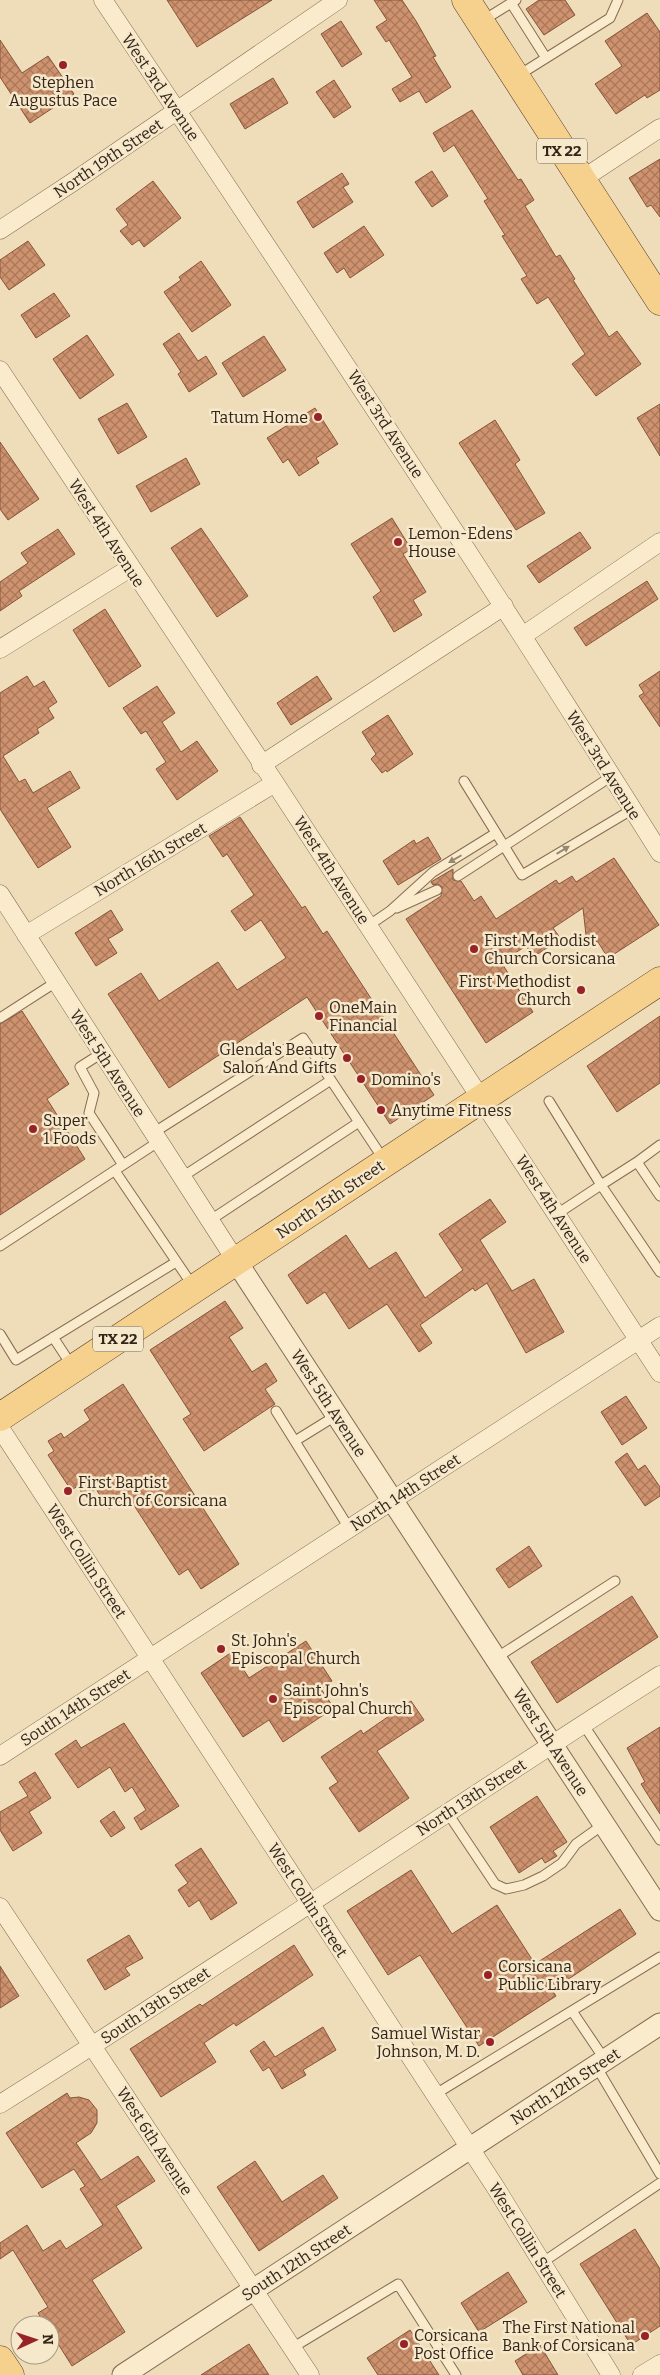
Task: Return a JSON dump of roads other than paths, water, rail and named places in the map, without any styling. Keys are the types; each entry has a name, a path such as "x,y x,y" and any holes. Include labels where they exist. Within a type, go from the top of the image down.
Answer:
{"main road":[{"name":"TX 22","path":"473,11 660,301"},
{"name":"North 15th Street","path":"0,1417 660,981"},
{"path":"0,2360 10,2375"}],"street":[{"name":"West 3rd Avenue","path":"103,0 363,389 524,635 660,853"},
{"name":"North 19th Street","path":"0,230 338,0"},
{"path":"581,180 660,128"},
{"name":"West 4th Avenue","path":"0,370 482,1098 660,1373"},
{"path":"524,635 660,542"},
{"path":"0,649 130,568"},
{"path":"261,765 504,606"},
{"name":"North 16th Street","path":"26,935 274,783"},
{"name":"West 5th Avenue","path":"0,894 156,1138 660,1910"},
{"name":"North 14th Street","path":"150,1658 660,1326"},
{"name":"West Collin Street","path":"0,1428 543,2262 611,2375"},
{"name":"South 14th Street","path":"0,1756 150,1658"},
{"name":"North 13th Street","path":"309,1903 660,1675"},
{"name":"South 13th Street","path":"0,2104 92,2046 309,1903"},
{"name":"West 6th Avenue","path":"0,1907 310,2375"},
{"name":"North 12th Street","path":"469,2149 660,2024"},
{"name":"South 12th Street","path":"123,2375 469,2149"},
{"path":"642,2375 660,2364"}],"lane":[{"path":"515,77 610,18 618,0"},
{"path":"473,11 513,1 546,58"},
{"path":"458,876 612,776"},
{"path":"464,782 522,875 633,809"},
{"path":"368,926 390,911 433,872 496,834"},
{"path":"390,911 437,890"},
{"path":"0,1018 56,982"},
{"path":"0,1246 115,1171 156,1138 303,1038 385,1162"},
{"path":"102,1053 80,1067 94,1093 89,1113 123,1165"},
{"path":"182,1177 331,1080"},
{"path":"549,1101 601,1185 660,1272"},
{"path":"210,1221 359,1122"},
{"path":"557,1214 660,1145"},
{"path":"637,1162 660,1196"},
{"path":"115,1171 194,1289"},
{"path":"0,1334 16,1360 176,1262"},
{"path":"53,1338 73,1368"},
{"path":"276,1411 349,1528"},
{"path":"295,1441 337,1415"},
{"path":"496,1658 615,1581"},
{"path":"583,1724 660,1840"},
{"path":"448,1812 494,1884 506,1889 524,1885 562,1863 576,1844 604,1824"},
{"path":"434,2095 660,1957"},
{"path":"572,2011 660,2174"},
{"path":"543,2262 660,2183"},
{"path":"292,2348 398,2284 456,2375"}],"place":[{"name":"Stephen Augustus Pace","path":"63,65"},
{"name":"Tatum Home","path":"318,417"},
{"name":"Lemon-Edens House","path":"398,542"},
{"name":"First Methodist Church Corsicana","path":"474,949"},
{"name":"First Methodist Church","path":"581,990"},
{"name":"OneMain Financial","path":"319,1016"},
{"name":"Glenda's Beauty Salon And Gifts","path":"347,1058"},
{"name":"Domino's","path":"361,1079"},
{"name":"Anytime Fitness","path":"381,1110"},
{"name":"Super 1 Foods","path":"33,1129"},
{"name":"First Baptist Church of Corsicana","path":"68,1491"},
{"name":"St. John's Episcopal Church","path":"221,1649"},
{"name":"Saint John's Episcopal Church","path":"273,1699"},
{"name":"Corsicana Public Library","path":"488,1975"},
{"name":"Samuel Wistar Johnson, M. D.","path":"490,2042"},
{"name":"The First National Bank of Corsicana","path":"645,2336"},
{"name":"Corsicana Post Office","path":"404,2344"}]}
